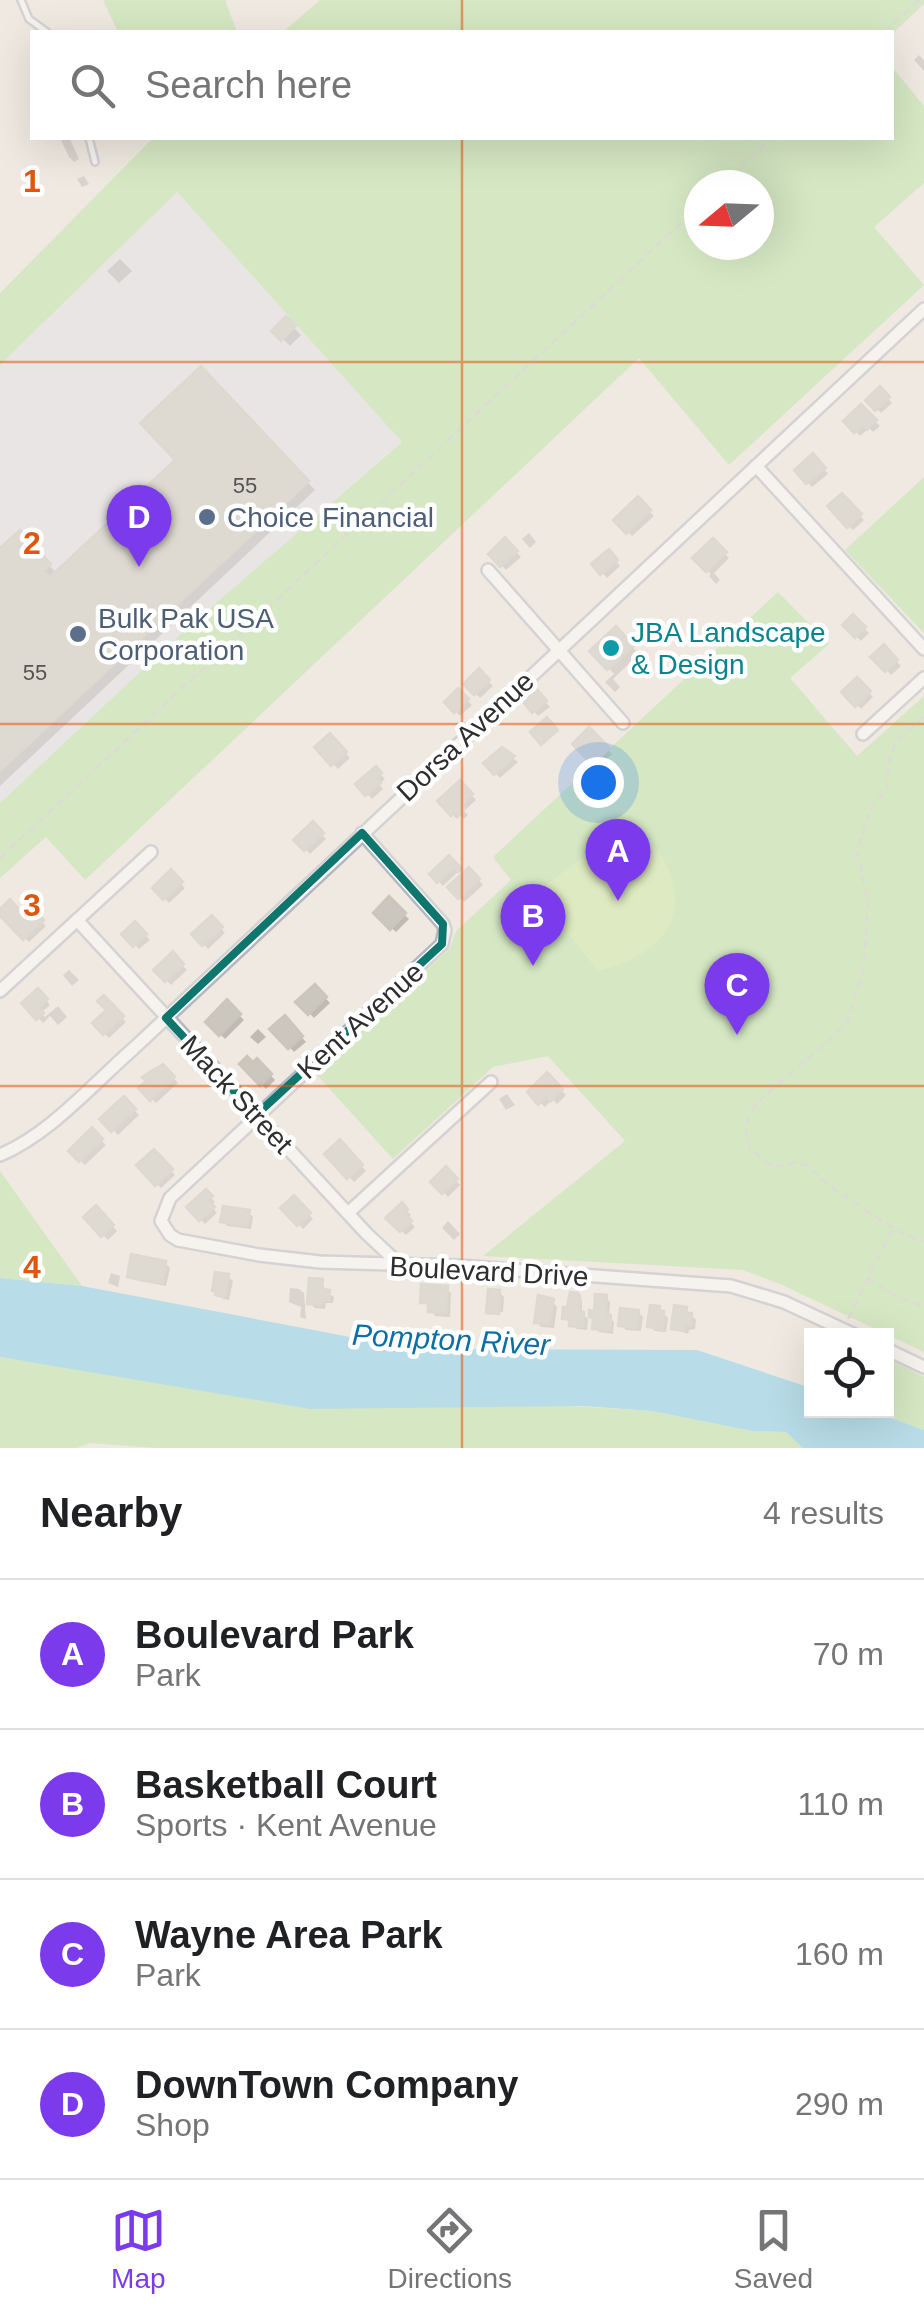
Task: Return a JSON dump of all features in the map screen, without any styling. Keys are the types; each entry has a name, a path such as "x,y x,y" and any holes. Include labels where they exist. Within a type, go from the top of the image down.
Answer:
{"street":[{"name":"Dorsa Avenue","path":"0,1155 54,1118 166,1018 924,310"},
{"path":"756,466 924,649"},
{"path":"488,570 623,723"},
{"path":"862,734 924,678"},
{"name":"Kent Avenue","path":"180,1188 442,944 445,930 362,832"},
{"path":"0,992 150,852"},
{"name":"Mack Street","path":"77,920 348,1214 400,1265"},
{"path":"348,1214 490,1082"},
{"name":"Boulevard Drive","path":"180,1188 166,1203 162,1220 164,1228 178,1240 286,1258 529,1270 732,1286 784,1302 841,1328"},
{"path":"894,1353 924,1367"}],"lane":[{"path":"21,0 29,19 43,30"},
{"path":"90,140 95,162"}],"path":[{"path":"886,30 918,0"},
{"path":"737,170 770,140"},
{"path":"0,858 684,220"},
{"path":"924,718 896,742 890,756 887,789 871,808 857,850 868,903 864,967 846,1025 759,1101 748,1117 746,1132 750,1148 768,1164 796,1162 809,1166 826,1183 893,1228 924,1241"},
{"path":"843,1328 893,1228"},
{"path":"868,1278 896,1296 924,1307"}],"highlighted area":[{"path":"362,833 443,924 442,944 256,1115 166,1018"}],"shaded area":[{"path":"177,192 402,441 185,630 0,803 0,365"}],"green space":[{"path":"103,0 225,0 236,30 117,30"},
{"path":"320,0 924,0 894,32 285,30"},
{"path":"894,69 924,106 924,183 874,227 924,285 729,465 639,358 85,880 46,837 0,878 0,803 185,630 402,442 177,192 0,365 0,293 151,140 894,140"},
{"path":"924,477 924,633 845,550"},
{"path":"778,592 829,644 790,678 857,756 924,696 924,1352 894,1338 894,1328 873,1328 743,1270 483,1256 625,1141 548,1056 493,1067 393,1159 316,1074 450,948 456,931 511,880 493,857"},
{"path":"629,822 666,864 675,904 671,921 651,947 598,971 545,904 546,885"},
{"path":"0,1171 82,1286 0,1278"},
{"path":"0,1357 146,1380 652,1411 752,1431 786,1432 803,1448 156,1448 90,1443 77,1448 0,1448"},
{"path":"894,1362 924,1377 924,1430 891,1418"}],"water":[{"path":"0,1278 82,1286 413,1349 697,1350 804,1386 804,1418 891,1418 924,1430 924,1448 803,1448 786,1432 752,1431 652,1411 581,1406 310,1409 0,1357"}],"building":[{"path":"286,316 296,326 281,341 271,331"},
{"path":"201,366 309,481 0,771 0,548 20,530 51,564 44,571 50,577 175,460 140,423"},
{"path":"880,386 890,397 875,411 865,400"},
{"path":"861,404 877,420 867,430 863,425 854,433 843,421"},
{"path":"813,453 826,468 806,484 794,470"},
{"path":"842,493 862,514 847,528 827,506"},
{"path":"638,496 651,510 626,534 613,520"},
{"path":"505,537 518,551 500,567 488,554"},
{"path":"713,538 727,552 706,572 692,558"},
{"path":"609,549 618,560 600,575 591,564"},
{"path":"853,614 866,627 855,638 842,625"},
{"name":"JBA Landscape & Design","path":"616,626 634,646 607,670 589,651"},
{"path":"884,644 898,660 885,672 870,657"},
{"path":"479,668 490,680 474,695 463,684"},
{"path":"857,677 871,691 855,707 841,692"},
{"path":"458,688 469,699 454,713 444,702"},
{"path":"538,690 547,701 532,713 523,702"},
{"path":"547,717 558,730 541,745 530,732"},
{"path":"589,727 610,748 592,765 572,744"},
{"path":"330,733 347,752 331,766 314,747"},
{"path":"502,747 515,756 494,775 483,763"},
{"path":"376,766 382,773 377,778 381,783 365,796 355,784"},
{"path":"460,780 473,794 461,805 465,809 458,816 454,812 451,816 437,801"},
{"path":"313,821 324,833 304,851 293,840"},
{"path":"449,855 462,869 458,872 454,867 437,883 429,874"},
{"path":"469,867 480,879 458,899 447,887"},
{"path":"171,869 183,882 163,900 152,888"},
{"path":"389,896 406,913 390,930 373,913"},
{"path":"10,899 27,918 35,911 44,920 23,940 0,916 0,909"},
{"path":"212,915 223,927 202,946 191,934"},
{"path":"135,921 147,934 133,947 121,934"},
{"path":"173,951 184,964 165,982 153,970"},
{"path":"315,984 327,997 308,1015 295,1002"},
{"path":"38,988 48,999 39,1007 44,1013 36,1020 21,1003"},
{"path":"104,995 124,1016 103,1035 92,1023 106,1010 97,1001"},
{"path":"227,999 241,1014 219,1036 205,1022"},
{"path":"285,1015 303,1036 288,1049 269,1029"},
{"path":"247,1056 253,1062 257,1058 272,1074 260,1086 239,1064"},
{"path":"163,1064 175,1077 150,1101 138,1088 146,1081 142,1077"},
{"path":"547,1072 563,1089 551,1101 546,1097 538,1105 527,1092"},
{"path":"124,1096 136,1109 111,1132 99,1119"},
{"path":"92,1127 103,1139 79,1162 68,1151"},
{"path":"340,1139 363,1165 347,1179 324,1154"},
{"path":"154,1149 173,1169 155,1186 136,1165"},
{"path":"446,1166 458,1179 442,1194 430,1182"},
{"path":"206,1189 213,1196 208,1200 215,1207 199,1221 186,1207"},
{"path":"294,1195 311,1213 297,1226 280,1208"},
{"path":"402,1202 412,1221 400,1232 385,1218"},
{"path":"96,1205 114,1225 101,1237 83,1217"},
{"path":"223,1206 250,1210 247,1226 220,1222"},
{"path":"131,1254 166,1261 162,1283 127,1277"},
{"path":"215,1272 229,1274 225,1297 212,1291"},
{"path":"309,1278 323,1279 322,1289 330,1290 329,1300 322,1300 322,1305 307,1304"},
{"path":"421,1284 448,1286 446,1313 428,1312 428,1303 420,1303"},
{"path":"488,1289 500,1290 499,1314 486,1313"},
{"path":"570,1292 580,1296 583,1327 569,1326 570,1319 562,1319"},
{"path":"595,1294 607,1295 605,1314 611,1315 610,1330 592,1329 589,1310 594,1311"},
{"path":"538,1295 554,1299 549,1324 534,1323"},
{"path":"650,1305 660,1306 659,1310 664,1311 663,1329 647,1327"},
{"path":"674,1305 687,1307 686,1313 692,1313 691,1325 685,1326 684,1331 671,1329"},
{"path":"620,1308 639,1310 637,1328 618,1326"}],"place":[{"name":"Choice Financial","path":"207,517"},
{"name":"DownTown Company","path":"139,567"},
{"name":"Bulk Pak USA Corporation","path":"78,634"},
{"name":"JBA Landscape & Design","path":"611,648"},
{"name":"Boulevard Park","path":"618,901"},
{"name":"Basketball Court","path":"533,966"},
{"name":"Wayne Area Park","path":"737,1035"}],"water label":[{"name":"Pompton River","path":"451,1340"}]}
